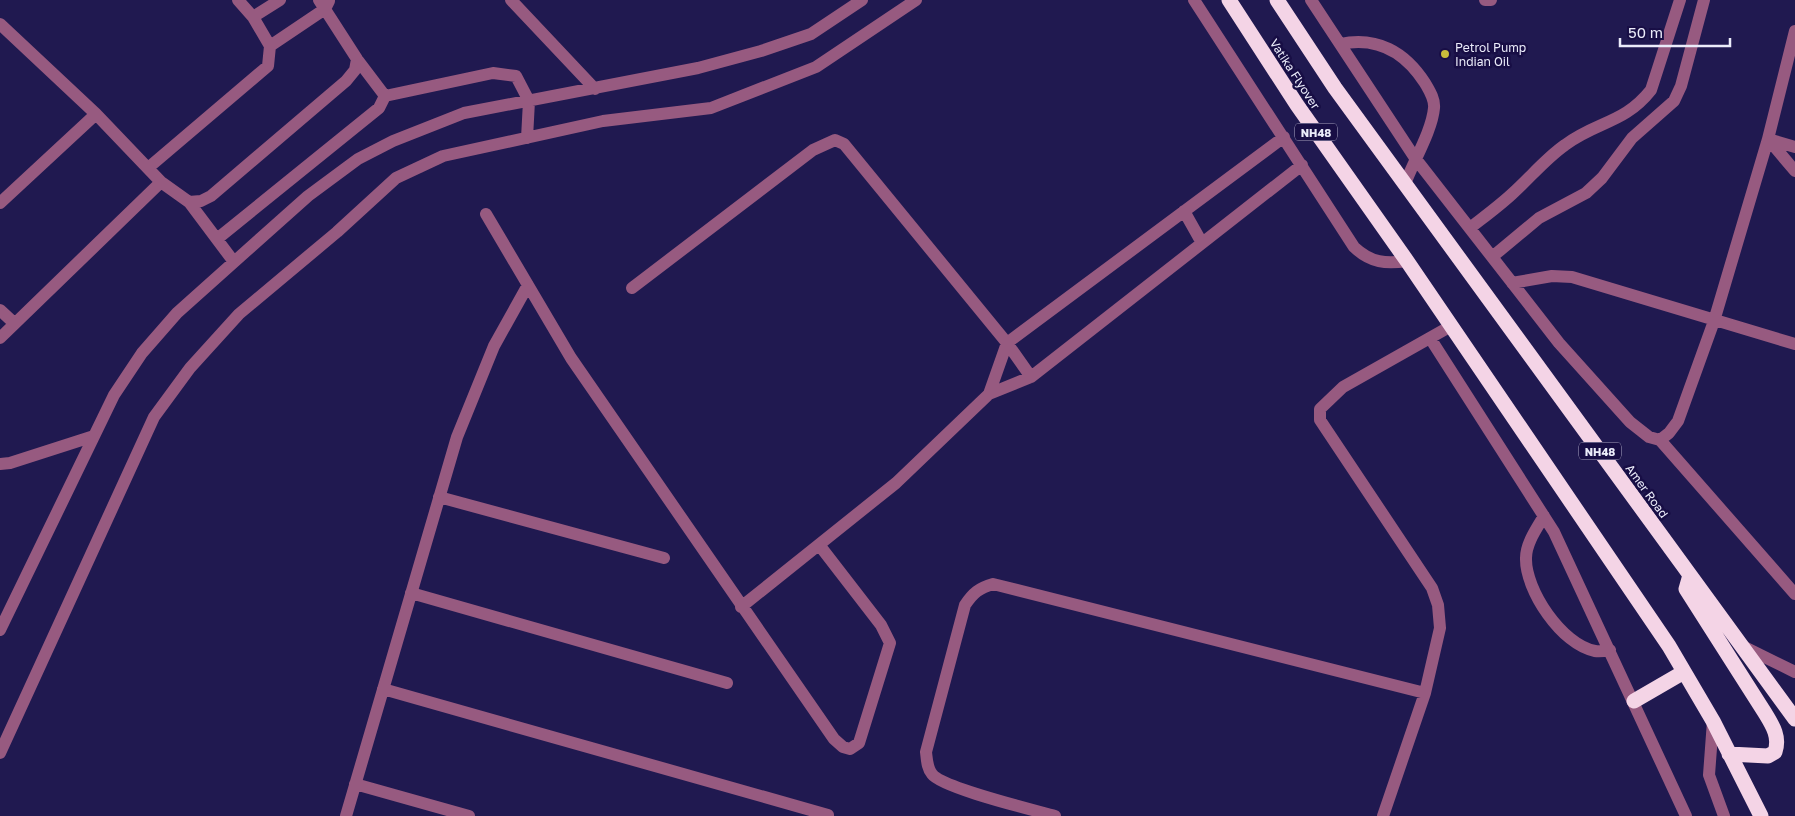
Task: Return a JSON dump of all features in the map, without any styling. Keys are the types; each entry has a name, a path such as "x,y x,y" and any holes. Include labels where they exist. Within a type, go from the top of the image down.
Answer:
{"highway":[{"name":"Vatika Flyover","path":"1229,0 1297,105 1407,260"},
{"name":"Vatika Flyover","path":"1277,0 1335,88 1405,184"},
{"name":"Amer Road","path":"1405,184 1795,719"},
{"name":"NH48","path":"1407,260 1663,637 1713,721 1761,816"},
{"path":"1690,575 1686,589 1775,731 1778,744 1775,752 1768,756 1730,754"},
{"path":"1634,701 1684,672"}],"street":[{"path":"148,168 268,66 270,46 253,17 238,0"},
{"path":"253,17 280,0"},
{"path":"511,0 595,89"},
{"path":"0,630 114,395 142,353 177,313 308,196 358,159 393,141 464,113 698,68 761,51 811,34 862,0"},
{"path":"0,753 154,417 190,368 239,314 337,232 396,178 443,156 603,121 711,108 816,67 916,0"},
{"path":"1194,0 1354,247 1365,257 1389,263 1407,260"},
{"path":"1311,0 1415,158 1559,343 1630,422 1649,438 1660,440 1795,594"},
{"path":"1485,0 1491,0"},
{"path":"1470,228 1512,194 1544,161 1566,144 1583,133 1624,115 1642,102 1651,90 1680,0"},
{"path":"1492,257 1539,218 1586,193 1602,178 1632,138 1674,101 1681,86 1704,0"},
{"path":"270,46 324,3 357,59 385,96"},
{"path":"0,24 96,114 162,182 189,202 234,262"},
{"path":"1660,440 1669,433 1678,421 1714,321 1768,139 1795,31"},
{"path":"1340,44 1360,41 1386,46 1415,68 1431,93 1434,107 1429,126 1405,184"},
{"path":"189,202 206,199 226,184 346,81 355,70 357,59"},
{"path":"385,96 493,72 516,76 529,101 527,138"},
{"path":"216,238 379,108 385,96"},
{"path":"0,203 96,114"},
{"path":"989,394 1007,343 1284,137"},
{"path":"1768,139 1795,147"},
{"path":"1768,139 1795,171"},
{"path":"632,288 813,150 835,140 844,144 1007,343 1031,377"},
{"path":"742,607 896,483 989,394 1031,377 1302,165"},
{"path":"0,338 162,182"},
{"path":"1184,211 1202,243"},
{"path":"486,214 571,358 834,738 842,747 850,749 859,743 890,642 881,624 820,546"},
{"path":"1512,283 1552,276 1572,278 1795,344"},
{"path":"346,816 467,407 502,329 528,285"},
{"path":"0,310 14,323"},
{"path":"1383,816 1426,693 1440,628 1438,605 1432,588 1320,420 1320,409 1328,399 1343,387 1451,326"},
{"path":"1430,338 1544,516 1567,558 1686,816"},
{"path":"0,464 10,463 94,436"},
{"path":"439,497 664,558"},
{"path":"1544,516 1528,545 1526,556 1530,582 1536,596 1553,624 1566,634 1595,651 1610,650"},
{"path":"1055,816 964,790 933,776 928,768 926,752 965,605 972,594 982,587 993,584 1426,693"},
{"path":"411,593 727,683"},
{"path":"1742,646 1795,672"},
{"path":"383,689 828,815"},
{"path":"1713,721 1709,776 1724,816"},
{"path":"355,784 469,816"}],"place":[{"name":"Petrol Pump Indian Oil","path":"1445,54"}]}
